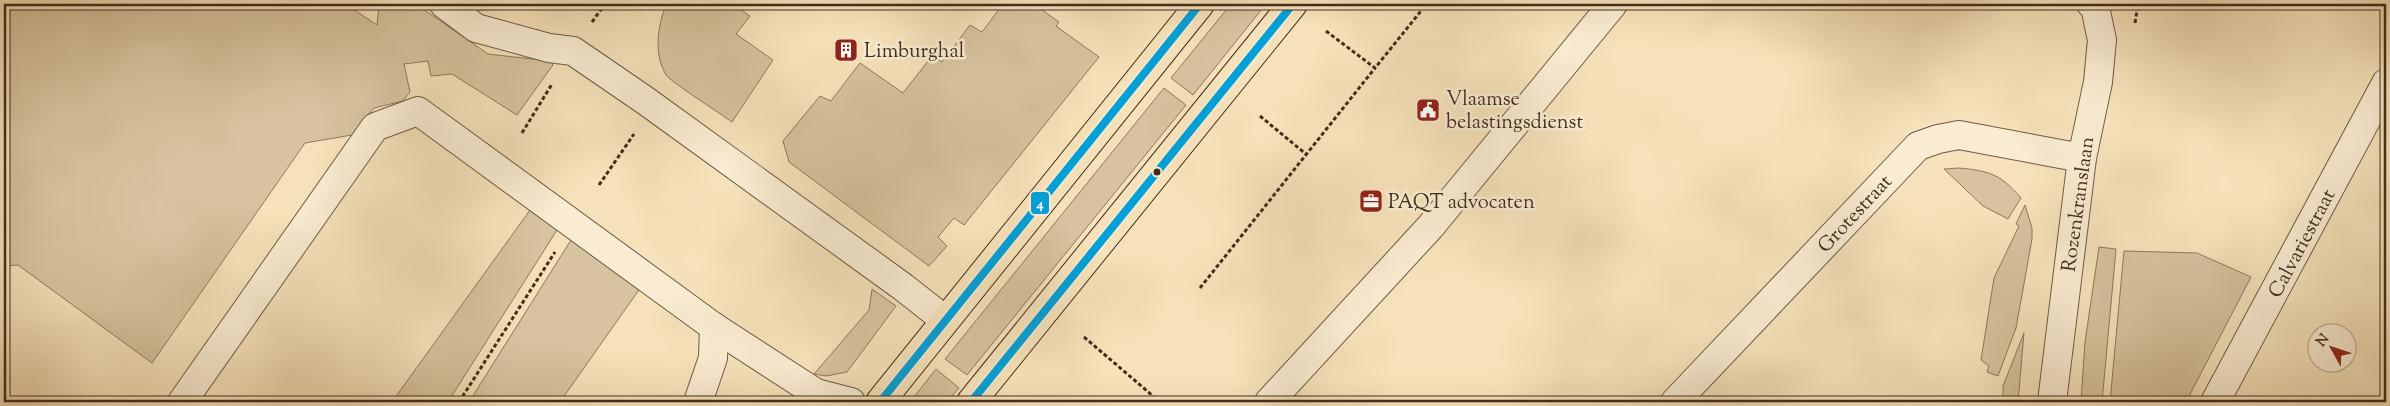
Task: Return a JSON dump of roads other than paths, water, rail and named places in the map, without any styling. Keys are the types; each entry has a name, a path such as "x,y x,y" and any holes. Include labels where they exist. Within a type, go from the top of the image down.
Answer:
{"main road":[{"path":"880,402 1200,4"},
{"path":"971,402 1293,4"}],"street":[{"path":"444,4 476,28 549,48 572,51 903,286 946,320"},
{"path":"1269,402 1431,226 1614,4"},
{"name":"Rozenkranslaan","path":"2052,402 2082,158 2098,82 2102,40 2094,5"},
{"name":"Calvariestraat","path":"2215,402 2386,83"},
{"path":"182,402 374,127 418,111 714,327 816,393 851,402"},
{"name":"Grotestraat","path":"1674,402 1918,146 1958,135 2082,158"},
{"path":"698,402 713,358 714,327"}],"place":[{"name":"Limburghal","path":"846,50"},
{"name":"Vlaamse belastingsdienst","path":"1428,110"},
{"name":"PAQT advocaten","path":"1371,201"}]}
